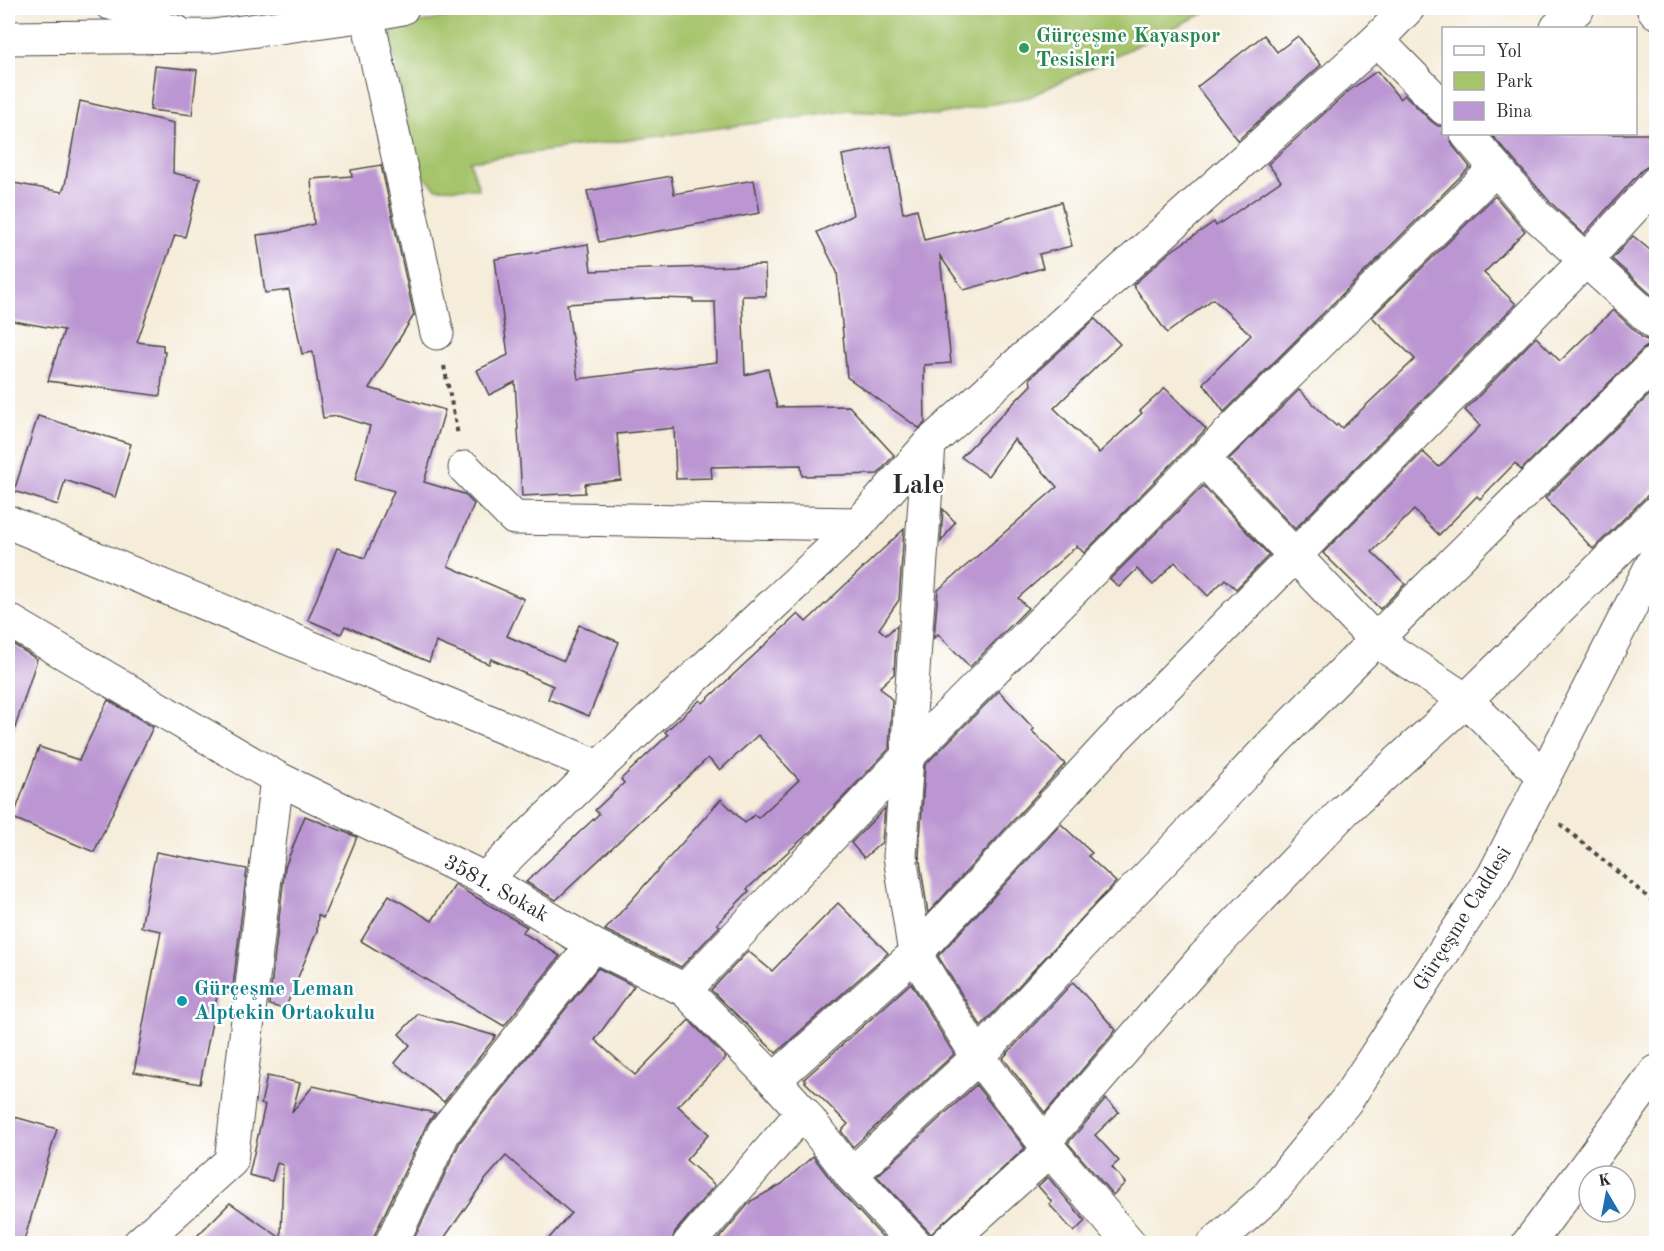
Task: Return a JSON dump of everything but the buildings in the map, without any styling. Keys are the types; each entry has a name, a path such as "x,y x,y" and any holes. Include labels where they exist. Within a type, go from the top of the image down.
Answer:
{"street":[{"path":"8,39 213,36 402,8"},
{"path":"485,879 600,767 859,524 929,444 1377,40 1408,8"},
{"path":"1558,27 1578,8"},
{"path":"1653,8 1656,12"},
{"path":"367,15 436,333"},
{"path":"1377,40 1442,107"},
{"path":"1468,135 1536,215 1656,324"},
{"path":"685,990 908,756 1496,168"},
{"path":"774,1080 915,954 1114,740 1585,261 1656,183"},
{"path":"851,1175 978,1057 1242,775 1656,362"},
{"path":"929,444 900,856 915,954 978,1057 1047,1146 1130,1244"},
{"path":"1203,459 1375,640 1466,700 1538,789"},
{"path":"465,468 514,518 859,524"},
{"path":"946,1244 1047,1146 1204,957 1345,810 1466,700 1656,513"},
{"path":"8,522 600,767"},
{"name":"Gürçeşme Caddesi","path":"1214,1244 1267,1197 1347,1101 1494,875 1656,557"},
{"name":"3581. Sokak","path":"8,620 277,778 485,879 593,945 685,990 803,1112 851,1175 915,1244"},
{"path":"139,1244 231,1161 277,778"},
{"path":"391,1244 444,1132 593,945"},
{"path":"1528,1244 1656,1072"},
{"path":"689,1244 803,1112"}],"lane":[{"path":"106,8 213,36"}],"path":[{"path":"436,333 465,468"},
{"path":"1538,789 1656,904"}],"green space":[{"path":"485,8 1215,8 1029,97 936,115 847,111 470,161 479,189 436,188 415,168 390,30"}],"place":[{"name":"Gürçeşme Kayaspor Tesisleri","path":"1024,48"},
{"name":"Gürçeşme Leman Alptekin Ortaokulu","path":"182,1001"}],"district":[{"name":"Lale","path":"918,485"}]}
